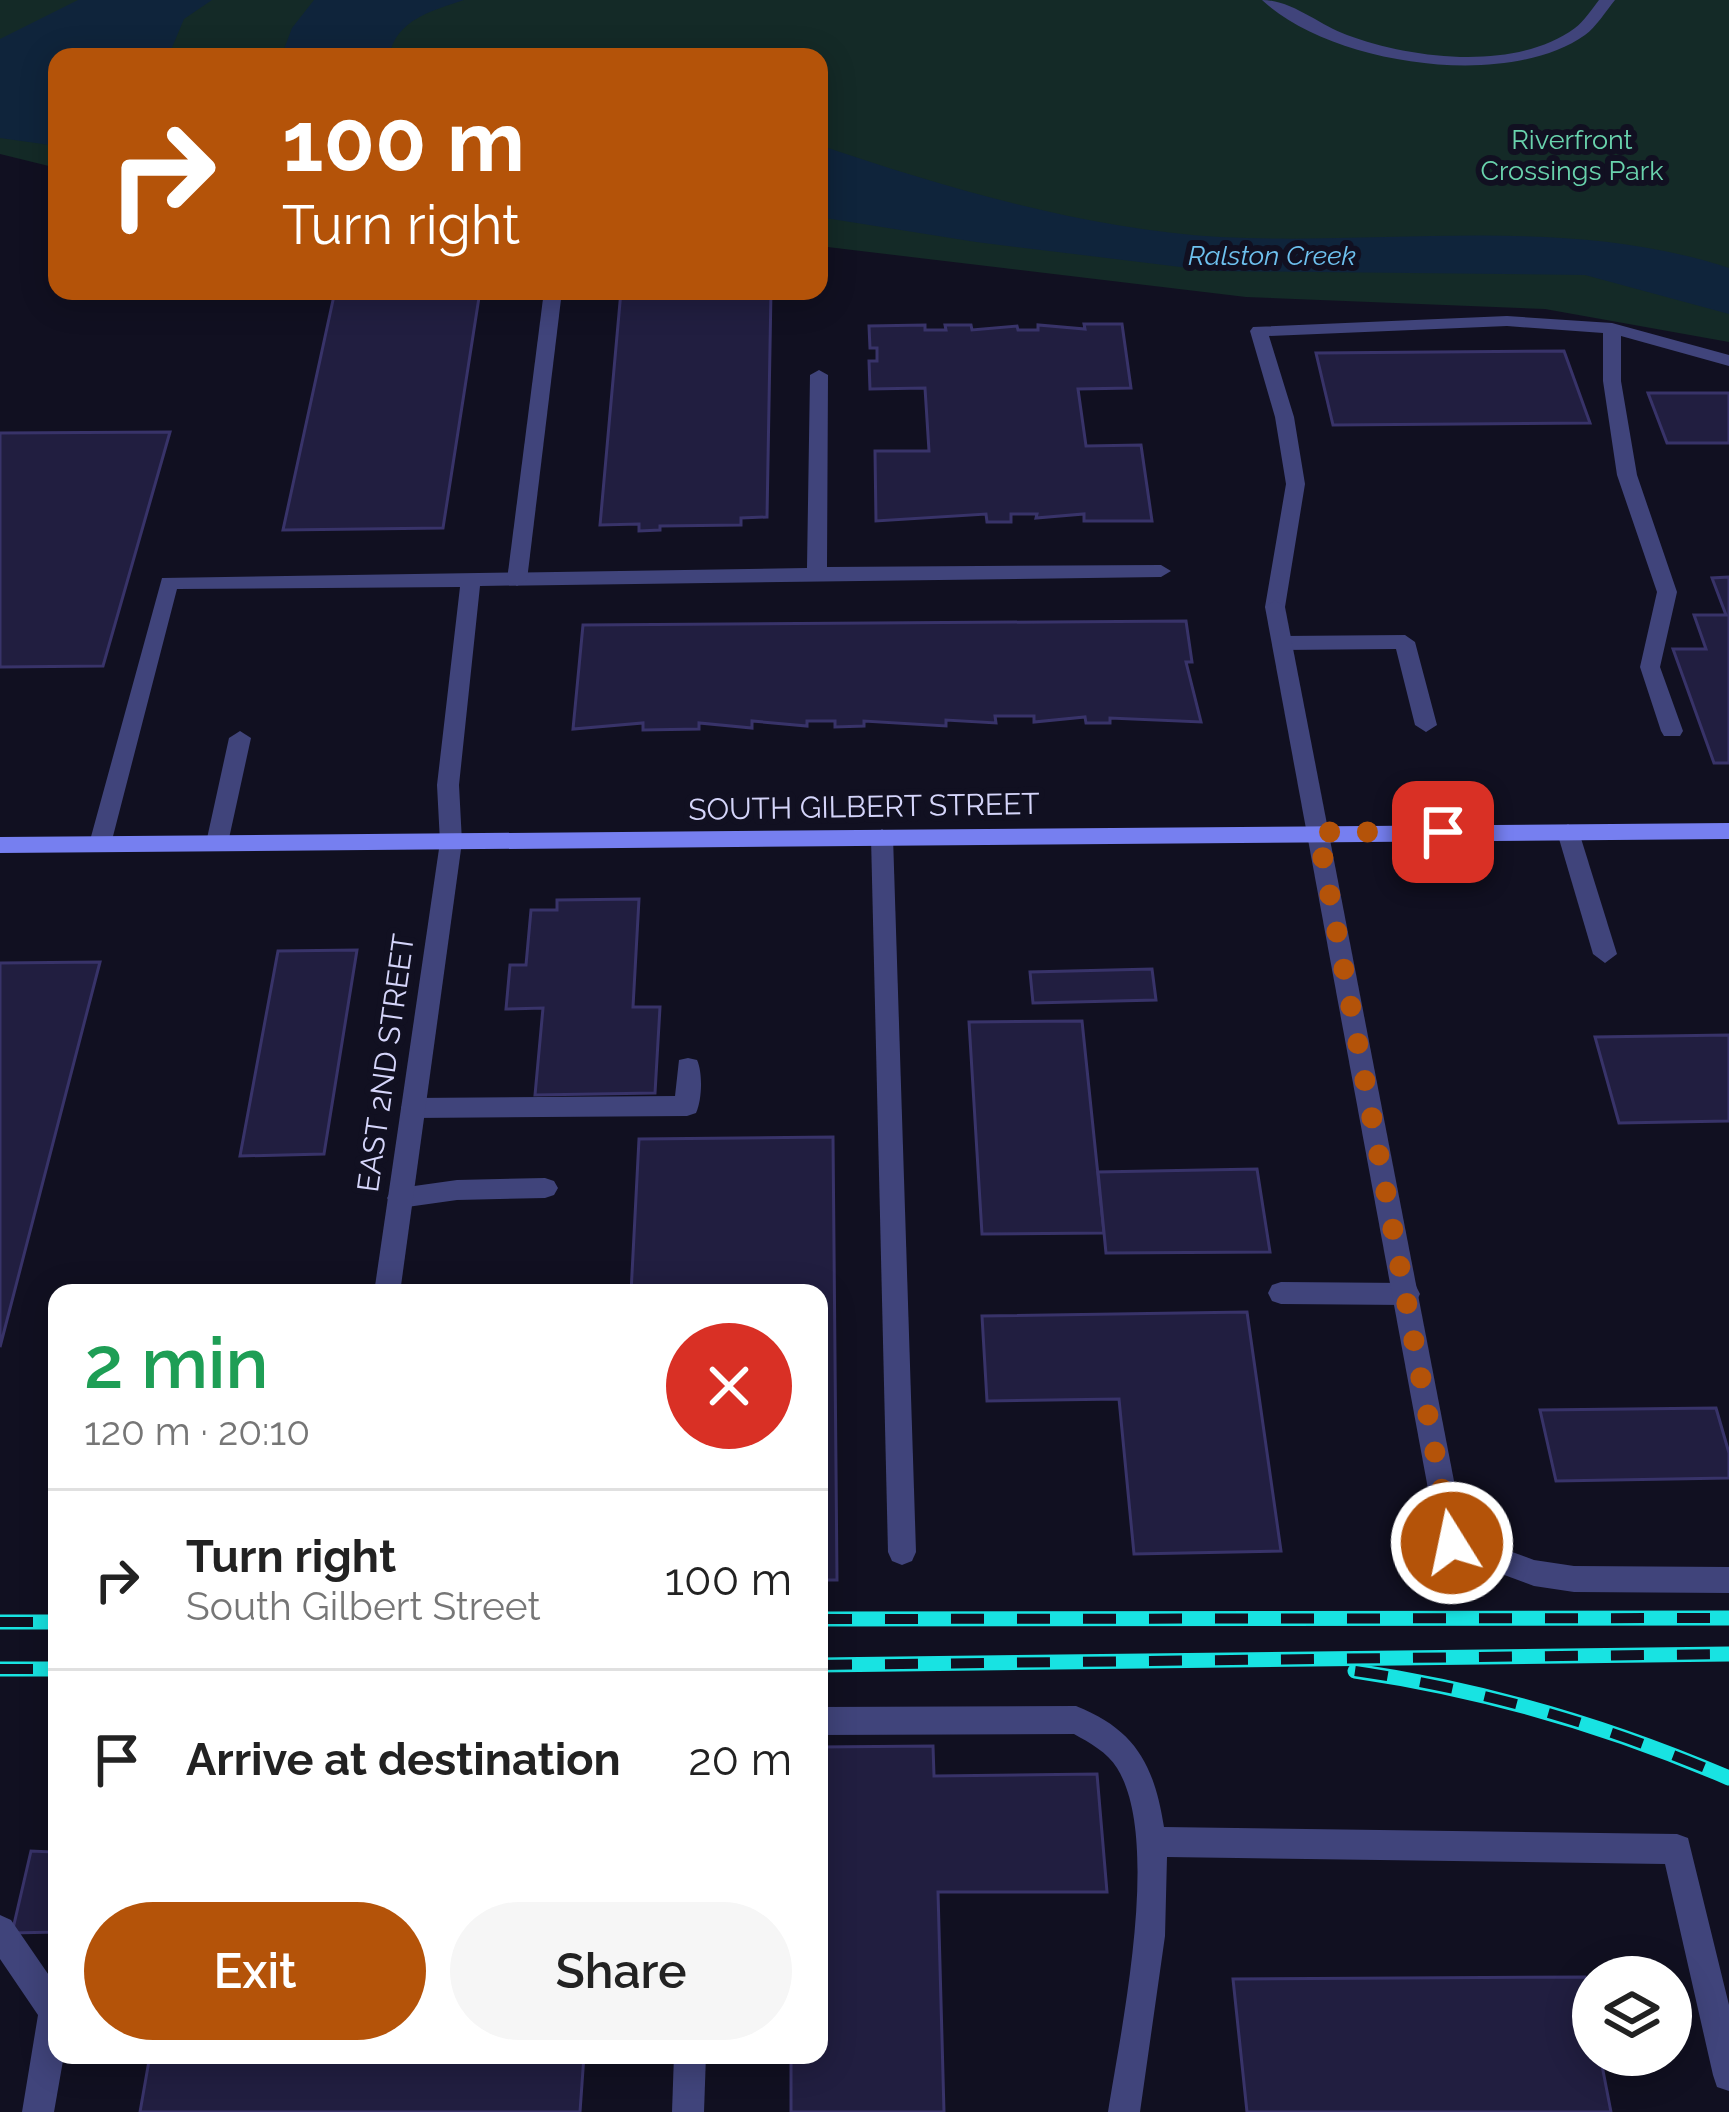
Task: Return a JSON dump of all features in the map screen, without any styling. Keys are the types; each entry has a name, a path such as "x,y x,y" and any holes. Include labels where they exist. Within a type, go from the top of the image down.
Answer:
{"main road":[{"name":"SOUTH GILBERT STREET","path":"0,845 1729,831"}],"street":[{"path":"1270,0 1298,22 1333,38 1372,50 1461,60 1504,57 1558,42 1596,19 1607,0"},
{"path":"517,580 552,300"},
{"path":"1729,362 1612,328 1507,321 1259,331 1291,444 1295,503 1275,576 1275,607 1452,1543 1534,1573 1574,1579 1729,1580"},
{"path":"1612,328 1612,380 1627,476 1667,592 1650,667 1672,731"},
{"path":"817,574 820,375"},
{"path":"100,844 169,583 1161,571"},
{"name":"EAST 2ND STREET","path":"387,1284 451,842 448,785 471,580"},
{"path":"1282,643 1405,642 1426,724"},
{"path":"217,843 240,738"},
{"path":"1568,832 1605,954"},
{"path":"882,837 902,1552"},
{"path":"413,1108 687,1106 688,1067"},
{"path":"400,1198 457,1190 545,1188"},
{"path":"1281,1293 1407,1294"},
{"path":"828,1721 1076,1720 1109,1736 1132,1763 1145,1809 1153,1911 1124,2112"},
{"path":"1148,1842 1677,1849 1729,2075"},
{"path":"0,1931 48,2002"},
{"path":"38,2112 48,2053"},
{"path":"688,2112 690,2064"}],"green space":[{"name":"Riverfront Crossings Park","path":"0,0 1729,0 1729,342 1545,309 1246,297 828,247 828,48 48,48 48,166 0,154"}],"water":[{"path":"78,0 212,0 184,19 172,48 48,48 48,145 0,138 0,39"},
{"path":"314,0 464,0 407,25 392,48 284,48 292,28"},
{"name":"Ralston Creek","path":"828,148 1017,204 1170,233 1284,239 1540,237 1667,252 1729,268 1729,314 1585,275 1213,271 828,218"}],"building":[{"path":"333,300 479,300 443,528 283,530"},
{"path":"620,300 771,300 767,517 741,518 741,525 660,526 660,530 639,531 639,524 600,525"},
{"path":"1084,324 1122,324 1131,388 1078,389 1086,446 1141,445 1152,521 1084,521 1084,514 1036,518 1037,514 1011,514 1011,522 987,522 986,514 876,521 875,451 929,451 925,388 870,389 869,361 877,361 877,348 870,348 869,326 1038,330 1038,325 1085,329"},
{"path":"1564,351 1590,423 1333,425 1316,353"},
{"path":"1648,393 1729,393 1729,443 1667,443"},
{"path":"170,432 103,666 0,667 0,433"},
{"path":"1729,577 1729,763 1714,763 1673,649 1706,649 1694,615 1726,615 1712,578"},
{"path":"1186,621 1192,662 1186,662 1201,722 1110,718 1110,723 1086,723 1085,717 1034,722 1034,716 995,716 996,723 946,720 946,726 864,721 864,726 835,727 835,721 807,721 807,726 752,721 752,728 699,723 699,729 643,730 643,723 573,729 583,625"},
{"path":"639,899 633,1007 660,1007 655,1093 535,1095 543,1008 506,1009 510,965 526,965 531,910 557,910 557,900"},
{"path":"357,950 324,1154 240,1156 278,951"},
{"path":"100,962 0,1347 0,963"},
{"path":"1152,969 1156,1000 1033,1003 1030,972"},
{"path":"1082,1021 1104,1233 982,1234 969,1022"},
{"path":"1729,1035 1729,1121 1619,1123 1595,1037"},
{"path":"833,1137 837,1580 828,1580 828,1284 631,1284 639,1139"},
{"path":"1257,1169 1270,1252 1106,1253 1098,1172"},
{"path":"1247,1312 1281,1551 1134,1554 1119,1399 987,1401 982,1316"},
{"path":"1716,1408 1729,1453 1729,1478 1556,1481 1540,1410"},
{"path":"933,1746 934,1776 1097,1774 1107,1892 938,1892 944,2112 791,2112 791,2064 828,2064 828,1747"},
{"path":"31,1851 48,1852 48,1932 12,1933"},
{"path":"1572,1977 1572,2076 1604,2076 1611,2112 1247,2112 1233,1979"},
{"path":"148,2064 583,2064 580,2112 140,2112"}],"railway":[{"path":"828,1619 1729,1618"},
{"path":"0,1622 48,1622"},
{"path":"828,1665 1729,1654"},
{"path":"0,1669 48,1669"},
{"path":"1355,1671 1451,1688 1545,1712 1729,1778"}],"route":[{"path":"1443,832 1318,832 1452,1543"}]}
